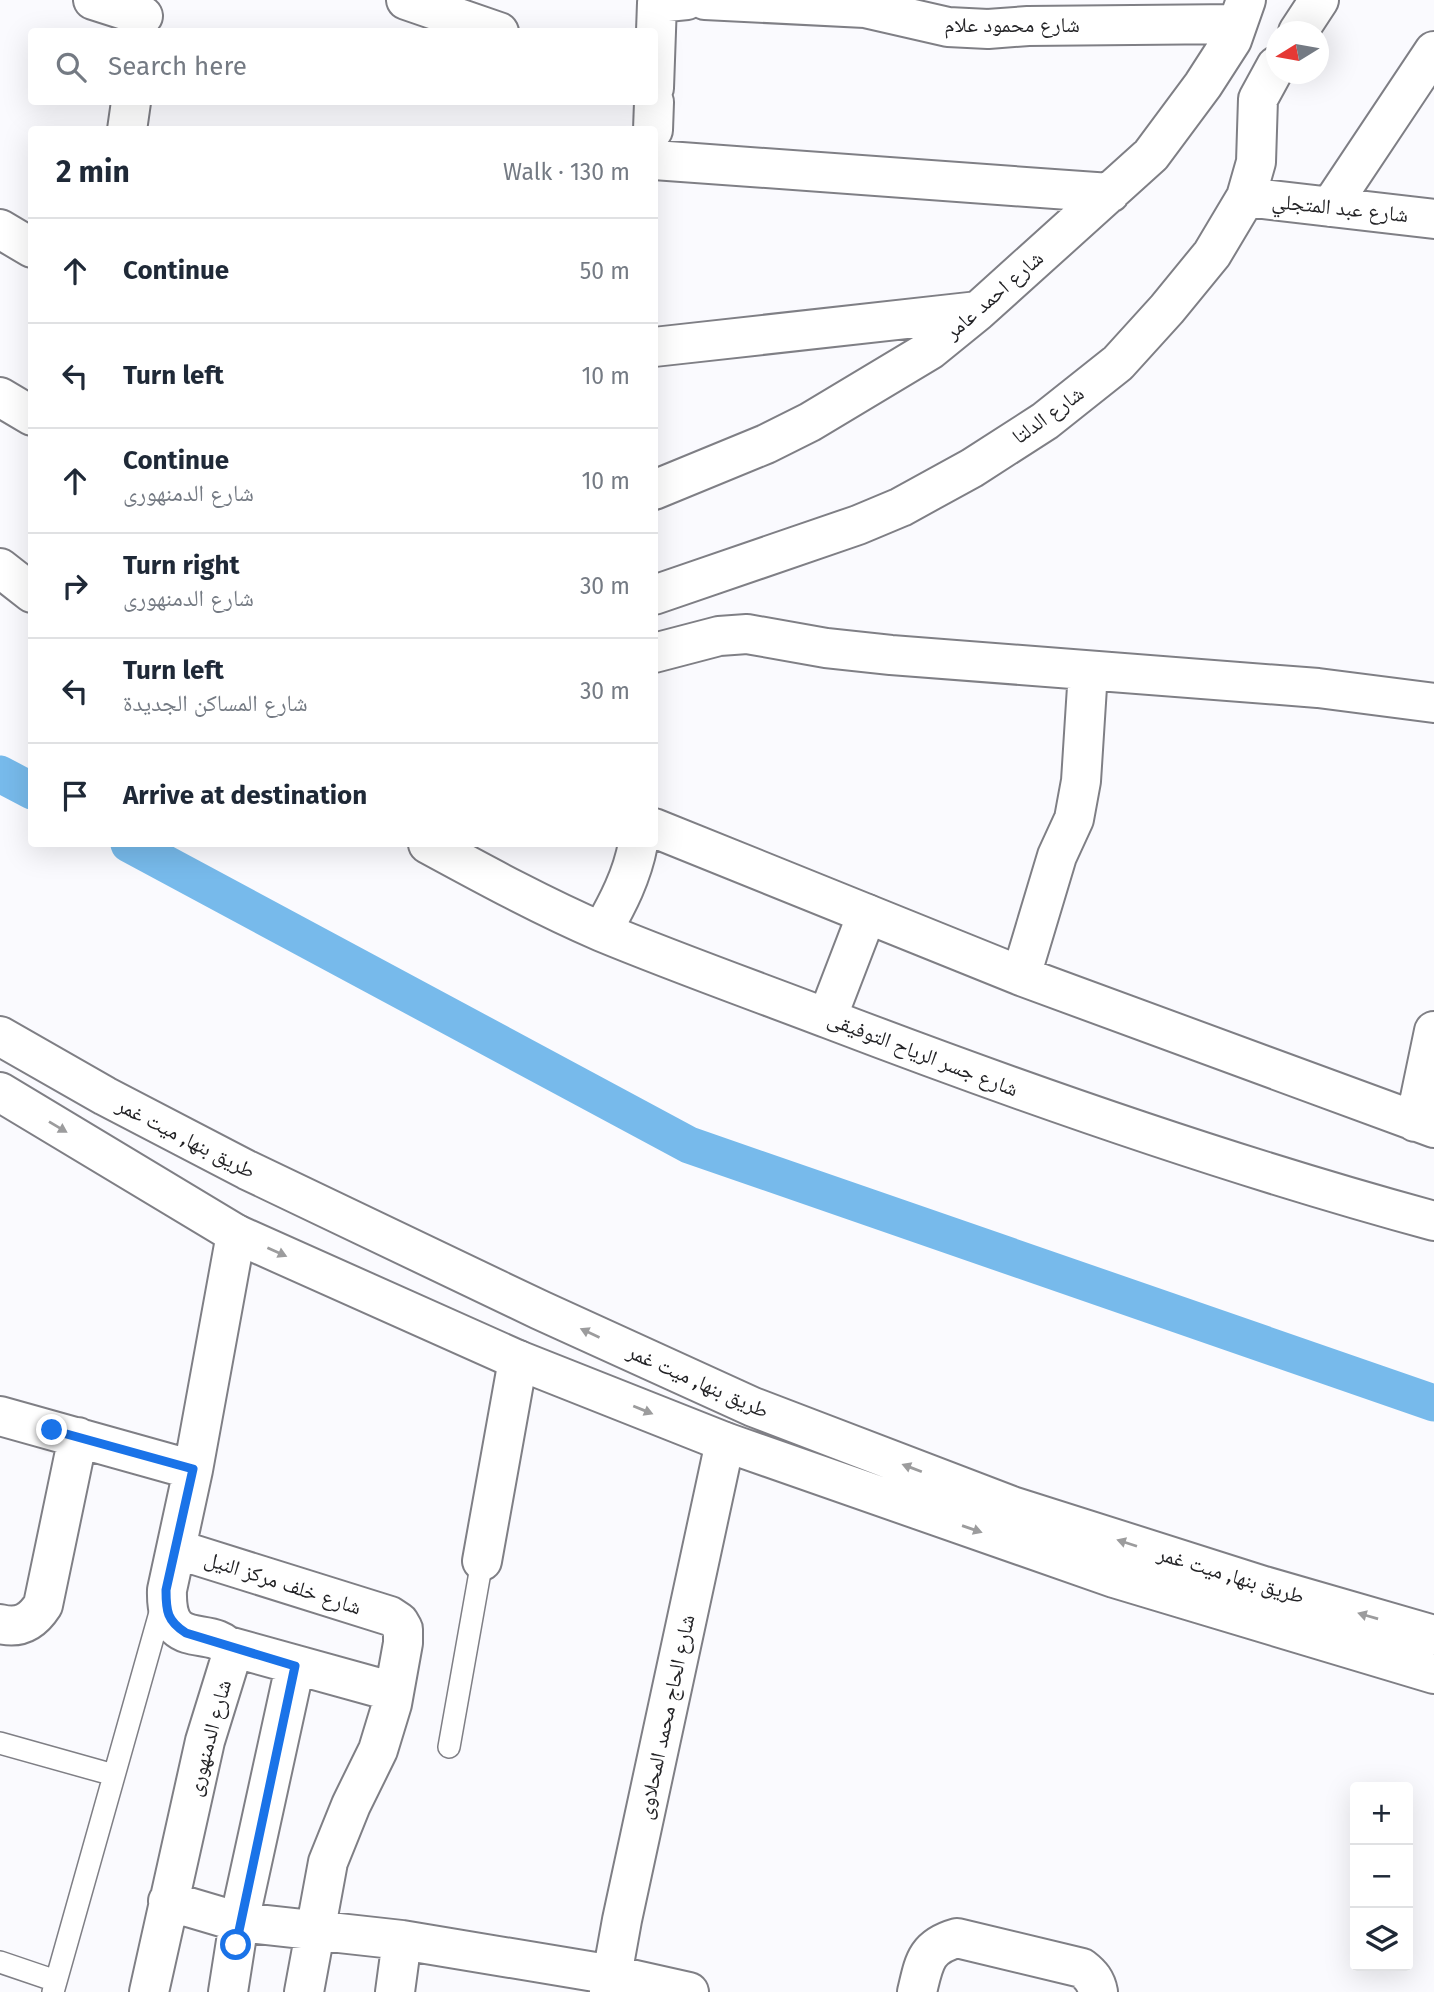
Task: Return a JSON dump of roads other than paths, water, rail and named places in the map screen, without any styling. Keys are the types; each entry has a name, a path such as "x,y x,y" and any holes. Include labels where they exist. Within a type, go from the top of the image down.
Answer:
{"main road":[{"path":"93,0 143,16"},
{"path":"406,0 487,28"},
{"name":"شارع محمود علام","path":"705,0 865,8 930,24 966,28 1242,12"},
{"path":"1305,21 1319,0"},
{"path":"658,64 667,1"},
{"name":"شارع احمد عامر","path":"658,488 766,444 810,422 930,350 978,311 1151,155 1203,85 1232,40 1242,12"},
{"path":"1329,207 1434,51"},
{"name":"شارع الدلتا","path":"658,594 858,525 901,507 972,468 1045,421 1118,363 1212,254 1246,197 1255,169 1258,99 1266,84"},
{"path":"128,126 131,105"},
{"path":"653,126 654,105"},
{"path":"658,160 1110,193"},
{"name":"شارع عبد المتجلي","path":"1246,197 1329,207 1428,207"},
{"path":"0,229 28,246"},
{"path":"658,347 978,311"},
{"path":"0,397 28,413"},
{"path":"0,568 28,590"},
{"path":"658,652 719,636 747,634 852,651 1318,688 1434,703"},
{"path":"1021,976 1057,856 1074,819 1081,781 1088,671"},
{"path":"658,830 1021,976 1424,1125 1434,1031"},
{"name":"شارع جسر الرياح التوفيقى","path":"434,847 526,897 602,931 963,1071 1241,1165 1434,1221"},
{"path":"602,931 621,897 637,847"},
{"path":"827,1018 867,914"},
{"name":"طريق بنها, ميت غمر","path":"0,1036 105,1096 247,1170 540,1310 753,1407 1012,1506 1264,1587 1434,1635"},
{"name":"طريق بنها, ميت غمر","path":"0,1092 236,1234 518,1360 725,1442 1114,1578 1434,1674"},
{"path":"236,1234 193,1469 166,1590 166,1607 173,1625 186,1633 394,1692 388,1723 378,1750 351,1805 328,1862 304,1992"},
{"path":"482,1561 518,1360 540,1310"},
{"path":"0,1416 193,1469"},
{"path":"0,1624 22,1626 35,1618 43,1605 78,1437"},
{"name":"شارع الحاج محمد المحلاوى","path":"611,1984 622,1920 725,1442"},
{"name":"شارع خلف مركز النيل","path":"176,1549 390,1616 399,1622 403,1629 394,1692"},
{"name":"شارع الدمنهورى","path":"149,1992 205,1741 231,1657 228,1646"},
{"path":"228,1992 239,1922 295,1666"},
{"path":"169,1901 239,1922 402,1940 611,1984 689,1992"},
{"path":"916,1992 924,1963 931,1950 943,1942 957,1938 1082,1968 1097,1984 1098,1992"},
{"path":"395,1992 402,1940"}],"lane":[{"path":"449,1746 482,1561"},
{"path":"0,1962 55,1987 166,1590"},
{"path":"0,1743 114,1775"}],"waterway":[{"path":"0,774 28,789"},
{"path":"135,847 689,1145 1434,1403"}]}
